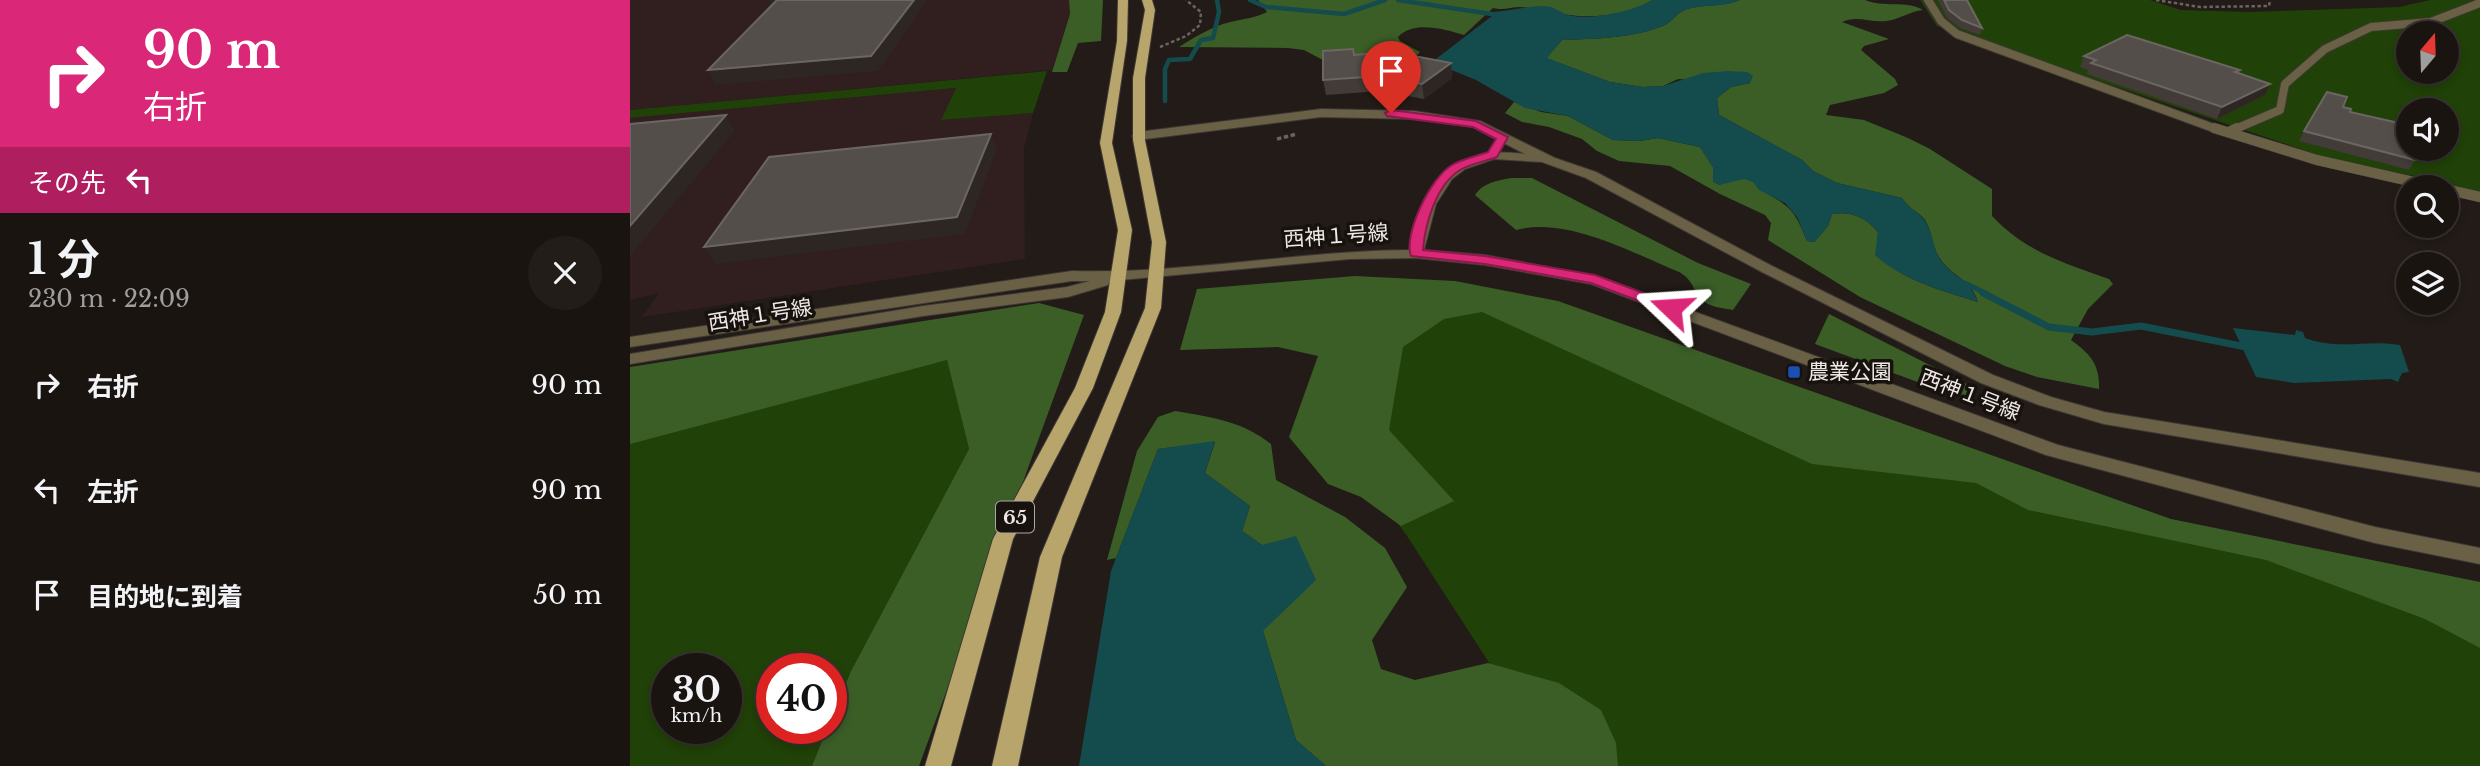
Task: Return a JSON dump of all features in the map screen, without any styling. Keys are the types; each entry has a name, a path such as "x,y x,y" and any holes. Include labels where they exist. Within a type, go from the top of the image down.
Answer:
{"main road":[{"name":"65","path":"938,766 1003,539 1084,388 1113,313 1125,230 1106,143 1122,41 1124,0"},
{"name":"65","path":"1004,766 1051,557 1153,308 1159,242 1139,136 1139,78 1150,10 1147,0"}],"street":[{"path":"1139,136 1291,116 1367,112 1424,116 1476,124 1550,160 1591,175 1767,269 1987,379 2045,401 2104,418 2480,480"},
{"path":"1493,155 1503,137"},
{"path":"1416,254 1418,229 1437,187 1455,168 1493,155 1550,160"},
{"name":"西神１号線","path":"630,342 1072,276 1116,278 1350,255 1416,254 1485,260 1595,280 2053,450 2375,536 2480,556"},
{"name":"西神１号線","path":"630,359 923,311 1068,292 1116,278"}],"lane":[{"path":"1928,0 1941,22 1957,34 2229,132 2317,160 2443,186 2480,197"},
{"path":"2229,132 2280,110 2285,84 2325,49 2371,27 2431,22 2480,3"}],"path":[{"path":"1145,49 1166,46 1200,25 1201,12 1186,0"},
{"path":"2156,0 2200,7 2269,6 2270,0"}],"shaded area":[{"path":"630,0 1069,0 1070,14 1052,70 630,110"},
{"path":"957,88 942,120 1033,113 1024,149 1025,259 642,317 659,293 630,300 630,118"}],"green space":[{"path":"1069,0 1103,0 1101,41 1078,43 1067,72 1052,72 1070,14"},
{"path":"1258,0 1653,0 1623,12 1590,16 1520,7 1493,8 1464,35 1430,27 1404,32 1398,37 1400,41 1420,52 1409,63 1321,59 1304,50 1288,48 1179,47 1216,27 1267,12"},
{"path":"1740,0 1865,0 1879,4 1910,5 1923,10 1886,21 1853,19 1842,22 1889,39 1864,46 1861,50 1895,79 1898,85 1884,93 1830,105 1826,115 1864,120 1930,149 1992,189 1992,216 2018,239 2046,255 2109,279 2113,284 2088,309 2071,340 2084,350 2096,366 2099,389 2037,377 2005,366 1860,297 1768,240 1771,223 1765,215 1670,166 1619,161 1597,151 1582,139 1549,127 1522,122 1505,113 1514,102 1541,112 1568,116 1613,140 1640,141 1658,138 1700,147 1713,167 1719,185 1740,179 1752,181 1792,211 1807,241 1814,242 1828,226 1832,214 1858,216 1878,232 1876,255 1886,264 1924,284 1978,302 1966,282 1939,257 1925,220 1902,198 1837,183 1813,171 1802,160 1719,115 1717,98 1731,87 1750,83 1678,79 1663,86 1643,87 1610,82 1546,58 1562,40 1641,33 1665,25 1687,9"},
{"path":"1920,0 2150,0 2181,10 2251,12 2399,7 2430,0 2480,0 2480,195 2459,188 2459,175 2409,175 2330,159 1937,26"},
{"path":"1047,71 1033,113 941,120 956,88 630,118 630,110"},
{"path":"1511,178 1532,178 1698,263 1751,284 1733,310 1720,308 1703,301 1689,280 1679,272 1620,247 1577,232 1556,228 1516,230 1475,195 1487,185"},
{"path":"1355,276 1455,281 1558,301 2171,519 2480,582 2480,648 2425,619 2266,560 2028,510 1976,483 1812,464 1482,312 1444,319 1403,347 1389,430 1454,501 1401,526 1361,497 1328,484 1289,437 1318,356 1278,347 1180,350 1197,289"},
{"path":"1475,300 1598,342 2353,576 2480,604 2480,766 1515,766 1523,715 1407,536 1324,421 1395,332"},
{"path":"1039,303 1084,315 919,766 812,766 821,744 847,744 847,681 969,449 947,360 630,444 630,367"},
{"path":"1829,314 1975,388 1966,400 1815,344"},
{"path":"947,360 969,449 847,681 847,653 756,653 756,744 821,744 812,766 630,766 630,430"},
{"path":"1175,411 1226,421 1260,436 1271,444 1276,480 1345,517 1385,548 1407,587 1372,640 1381,669 1415,680 1488,663 1559,683 1601,710 1616,743 1618,766 1326,766 1296,740 1263,631 1262,545 1242,531 1250,506 1205,473 1215,442 1158,449 1116,558 1107,560 1137,451 1158,417"}],"water":[{"path":"1653,0 1740,0 1687,9 1665,25 1641,33 1562,40 1547,58 1610,82 1643,87 1663,86 1703,73 1747,72 1753,76 1750,83 1731,87 1717,98 1719,115 1802,160 1813,171 1837,183 1902,198 1925,221 1942,262 1966,283 1978,302 1924,284 1886,264 1875,255 1878,232 1858,216 1832,214 1828,226 1814,242 1807,241 1797,217 1785,203 1759,190 1753,182 1744,179 1719,185 1713,182 1713,167 1700,147 1658,138 1640,141 1613,140 1568,116 1525,108 1476,80 1432,62 1492,16 1487,14 1490,12 1543,6 1568,15 1588,17 1623,11"},
{"path":"2233,328 2295,335 2296,330 2303,332 2305,338 2331,344 2400,345 2409,372 2402,373 2398,382 2391,379 2294,383 2256,377"},
{"path":"1215,441 1205,473 1250,506 1242,531 1262,545 1296,536 1316,580 1263,631 1296,740 1326,766 1079,766 1111,571 1158,449"}],"building":[{"path":"777,0 914,0 871,56 708,70"},
{"path":"1944,0 1967,0 1982,28 1962,20 1949,10"},
{"path":"2127,35 2240,70 2235,72 2270,84 2222,107 2091,63 2096,60 2084,56"},
{"path":"1353,49 1354,55 1393,52 1451,63 1422,84 1380,76 1323,80 1323,51"},
{"path":"2327,92 2347,97 2343,107 2351,109 2350,112 2396,122 2396,155 2304,131"},
{"path":"726,115 630,226 630,124"},
{"path":"991,134 957,217 704,247 769,157"}],"waterway":[{"path":"1165,101 1165,69 1169,60 1190,59 1201,40 1213,38 1219,12 1217,0"},
{"path":"1250,0 1266,7 1344,14 1385,0"},
{"path":"1398,0 1498,15"},
{"path":"1965,283 1987,294"},
{"path":"1983,293 2049,327 2092,332 2141,326 2251,348"}],"place":[{"name":"農業公園","path":"1794,372"}],"route":[{"path":"1391,113 1476,124 1503,137 1501,145 1493,155 1455,168 1437,187 1418,229 1416,254 1485,260 1595,280 1671,308"}]}
